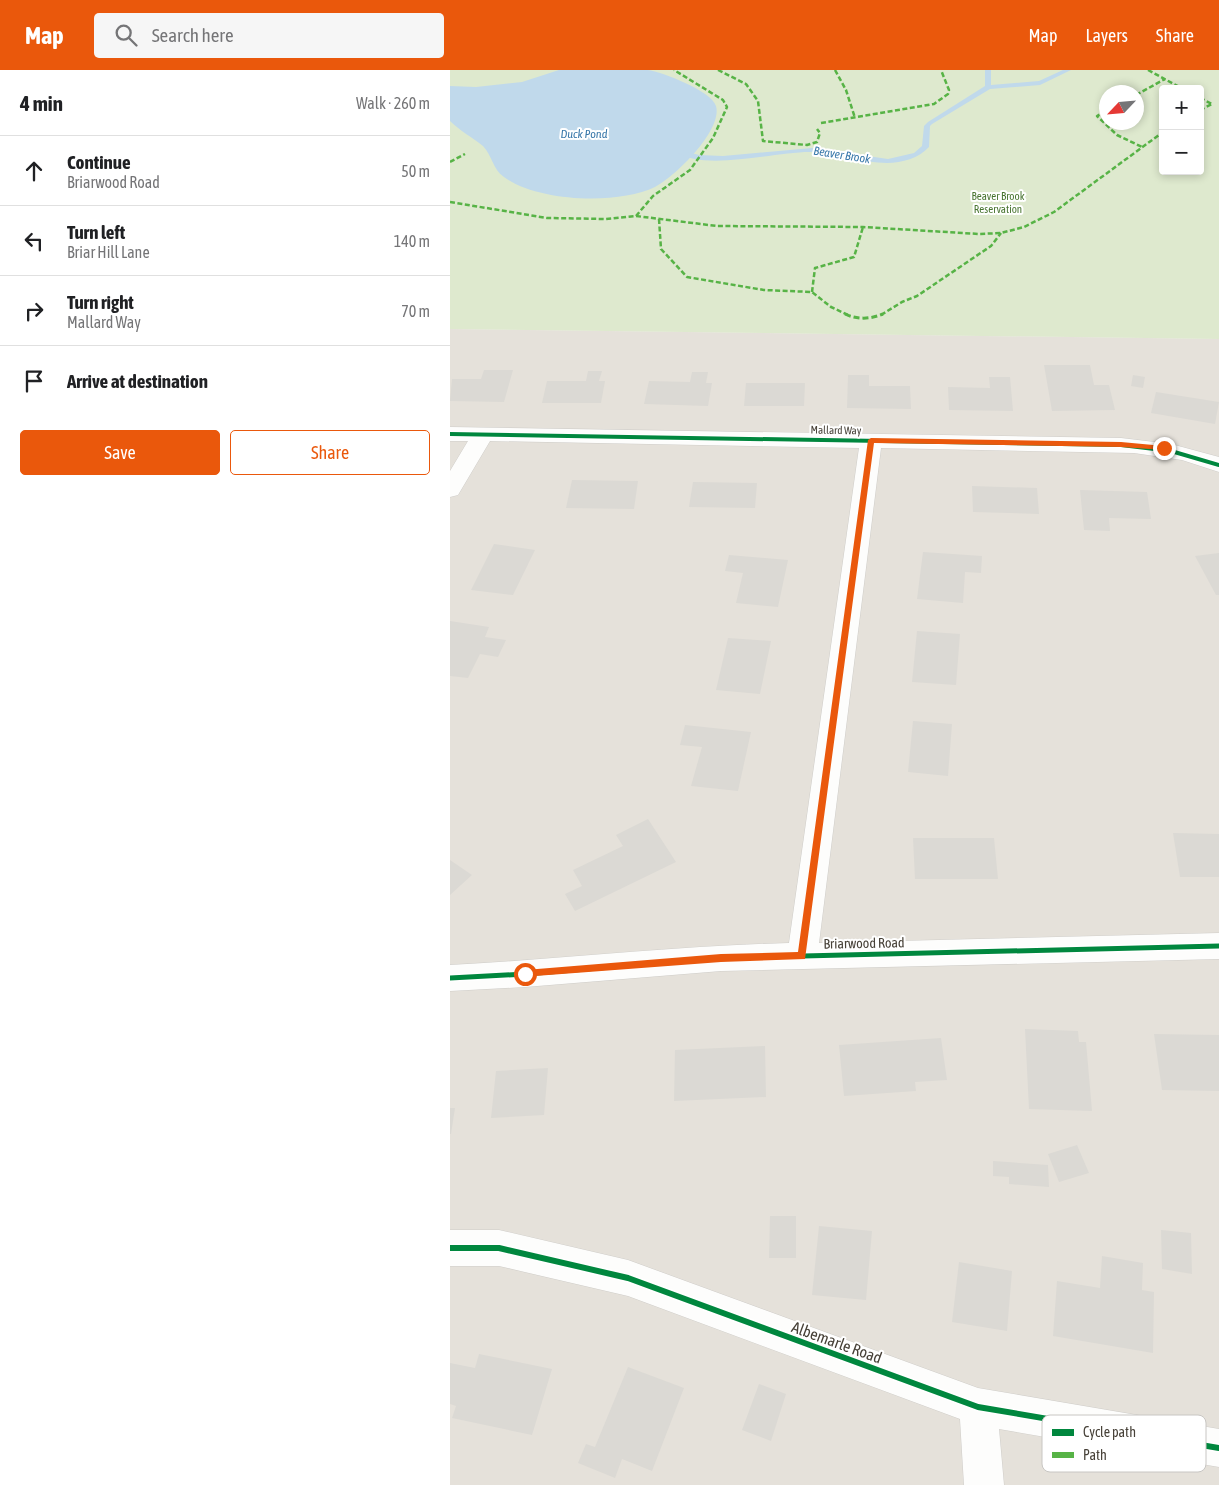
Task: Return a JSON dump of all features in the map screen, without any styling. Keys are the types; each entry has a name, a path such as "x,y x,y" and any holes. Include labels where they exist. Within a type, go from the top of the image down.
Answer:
{"street":[{"name":"Mallard Way","path":"450,434 1121,444 1164,448 1205,458 1219,465"},
{"path":"450,490 483,434"},
{"path":"802,956 871,440"},
{"name":"Briarwood Road","path":"450,978 525,974 721,958 1219,946"},
{"name":"Albemarle Road","path":"450,1248 499,1248 628,1278 978,1407 1042,1418"},
{"path":"978,1407 984,1485"},
{"name":"Albemarle Road","path":"1206,1446 1219,1448"}],"shaded area":[{"path":"450,329 1219,339 1219,1485 450,1485"}],"green space":[{"name":"Beaver Brook Reservation","path":"450,70 1219,70 1219,339 450,329"}],"water":[{"name":"Duck Pond","path":"559,70 648,70 655,72 675,78 706,94 713,100 716,106 716,116 705,140 696,152 674,174 655,187 621,197 600,198 557,196 537,192 519,185 500,174 483,146 450,121 450,86 476,87 522,82"}],"building":[{"path":"1044,365 1090,365 1094,385 1109,385 1115,410 1052,411"},
{"path":"484,370 513,370 504,402 450,401 452,379 481,379"},
{"path":"588,371 602,371 599,381 605,381 601,403 542,403 547,381 586,381"},
{"path":"692,372 708,372 706,383 712,383 708,406 644,404 649,381 690,382"},
{"path":"848,375 869,375 869,386 910,386 911,409 847,408"},
{"path":"1133,375 1145,377 1143,388 1131,386"},
{"path":"989,377 1010,377 1013,411 949,410 948,387 990,388"},
{"path":"746,383 805,383 804,406 744,406"},
{"path":"1156,392 1219,402 1215,424 1151,413"},
{"path":"572,480 638,481 634,509 566,508"},
{"path":"693,482 757,483 755,508 689,507"},
{"path":"972,486 1037,488 1039,514 973,512"},
{"path":"1080,490 1147,492 1151,519 1109,518 1110,531 1084,530"},
{"path":"494,544 535,550 513,595 471,590"},
{"path":"923,552 982,556 981,573 965,572 963,603 917,599"},
{"path":"1219,553 1219,595 1216,595 1195,556"},
{"path":"729,555 788,560 778,607 736,603 743,573 725,571"},
{"path":"450,621 489,627 485,637 506,640 498,657 480,654 468,678 450,676"},
{"path":"917,631 960,634 956,685 912,682"},
{"path":"728,638 771,641 760,694 716,690"},
{"path":"913,721 952,724 948,776 908,772"},
{"path":"685,725 751,732 738,791 691,786 702,747 680,745"},
{"path":"648,819 676,862 575,911 565,894 582,886 573,870 623,846 616,835"},
{"path":"1173,833 1219,834 1219,877 1180,877"},
{"path":"913,838 994,838 998,879 915,879"},
{"path":"450,860 472,875 450,895"},
{"path":"1025,1029 1078,1031 1079,1042 1086,1042 1092,1111 1029,1109"},
{"path":"1154,1034 1219,1035 1219,1091 1162,1090"},
{"path":"941,1038 947,1080 915,1082 916,1091 844,1096 839,1045"},
{"path":"765,1046 766,1097 674,1101 675,1050"},
{"path":"548,1068 544,1115 491,1118 496,1071"},
{"path":"450,1108 455,1108 451,1134 450,1134"},
{"path":"1077,1145 1089,1173 1059,1182 1048,1154"},
{"path":"993,1161 1048,1165 1049,1187 1009,1184 1009,1177 993,1176"},
{"path":"770,1216 796,1216 796,1258 769,1258"},
{"path":"819,1226 872,1231 866,1300 812,1295"},
{"path":"1161,1230 1191,1233 1192,1274 1162,1269"},
{"path":"1102,1256 1143,1263 1142,1290 1154,1292 1153,1353 1053,1336 1057,1281 1100,1288"},
{"path":"959,1262 1012,1271 1007,1331 952,1322"},
{"path":"479,1354 552,1369 532,1435 452,1418 456,1406 450,1404 450,1363 475,1368"},
{"path":"628,1367 684,1388 652,1471 622,1459 615,1478 578,1463 586,1444 595,1447"},
{"path":"759,1384 786,1394 771,1441 742,1430"}],"waterway":[{"name":"Beaver Brook","path":"988,70 988,87"},
{"name":"Beaver Brook","path":"988,87 1040,83 1068,70"},
{"name":"Beaver Brook","path":"680,152 699,157 723,158 812,150 888,161 916,155 925,147 927,126 930,123 988,87"}],"marked path":[{"path":"636,216 653,196 690,170 713,138 727,107 723,100 674,70"},
{"path":"718,70 746,84 758,101 763,141 807,145 817,142 820,133 817,129"},
{"path":"835,70 846,90 855,118"},
{"path":"821,123 934,104 948,94 949,90 941,70"},
{"path":"1148,70 1176,85"},
{"path":"1144,91 1165,79"},
{"path":"1204,100 1212,104"},
{"path":"1204,108 1212,104"},
{"path":"1099,115 1097,116 1099,118"},
{"path":"1112,130 1117,135 1142,147"},
{"path":"450,202 547,218 606,219 636,216 717,226 863,227 979,234 1001,233 1024,227 1054,212 1159,135"},
{"path":"450,162 465,154"},
{"path":"659,219 661,249 687,277 764,290 812,292 831,307 851,317 867,319 882,315 902,302 917,296 991,246 1001,233"},
{"path":"812,292 815,268 854,257 863,227"}],"cycle path":[{"path":"450,434 1121,445 1171,451 1195,456 1219,465"},
{"path":"450,978 525,974 721,958 1219,946"},
{"path":"450,1248 499,1248 628,1278 978,1407 1042,1418"},
{"path":"1206,1446 1219,1448"}],"route":[{"path":"525,974 721,958 802,956 871,440 1121,444 1164,448"}]}
